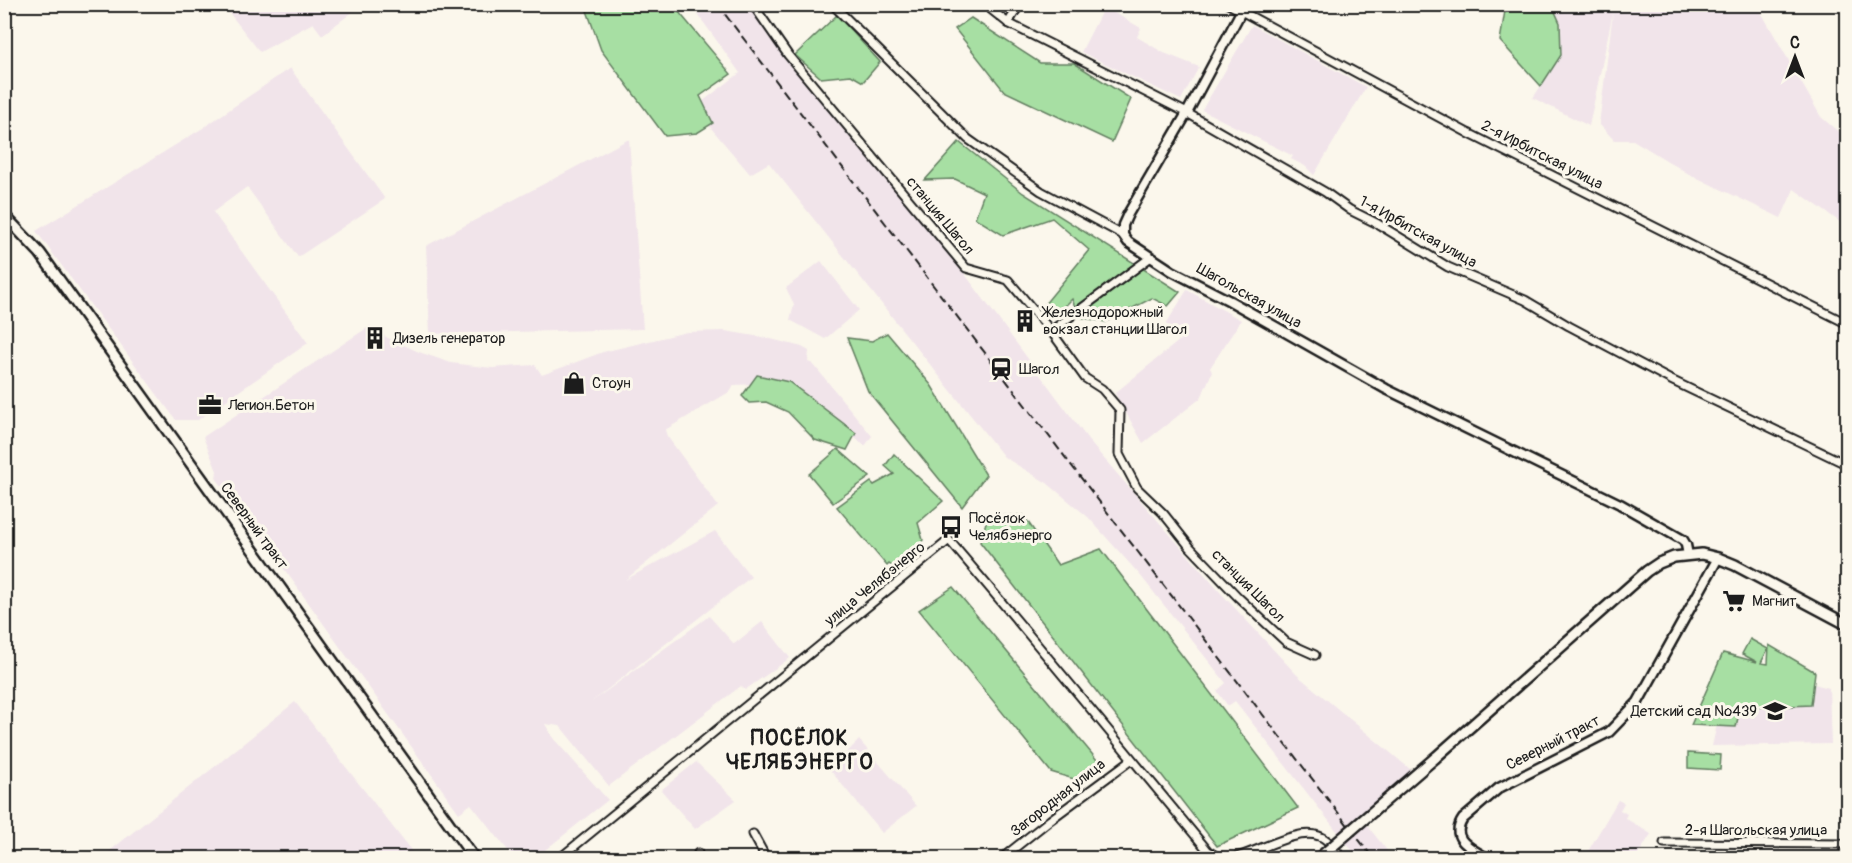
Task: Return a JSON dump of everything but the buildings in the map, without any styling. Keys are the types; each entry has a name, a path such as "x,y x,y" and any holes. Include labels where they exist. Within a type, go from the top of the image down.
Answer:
{"main road":[{"name":"Северный тракт","path":"4,215 40,253 474,858"},
{"path":"1319,858 1659,563 1688,555 1702,554 1718,558 1848,625"}],"street":[{"name":"Шагольская улица","path":"832,4 968,139 1041,191 1123,235 1128,242 1172,271 1386,389 1624,507 1683,540 1688,555"},
{"name":"1-я Ирбитская улица","path":"984,4 1008,23 1187,113 1325,192 1350,210 1378,224 1448,267 1525,300 1671,380 1848,465"},
{"path":"1008,23 1020,4"},
{"name":"2-я Ирбитская улица","path":"1228,4 1243,8 1468,133 1848,324"},
{"path":"1123,235 1128,214 1187,113 1243,8"},
{"name":"станция Шагол","path":"756,9 788,55 966,268 1008,280 1051,331 1084,378 1102,389 1120,410 1119,454 1137,488 1163,513 1190,547 1246,605 1286,642 1315,655"},
{"path":"1051,331 1151,257"},
{"name":"улица Челябэнерго","path":"560,858 949,540 1064,675 1131,760 1208,851 1222,858 1237,856 1286,839 1319,835 1328,841 1342,858"},
{"name":"Северный тракт","path":"1486,858 1460,838 1459,825 1463,819 1499,788 1609,732 1638,702 1718,558"},
{"name":"Загородная улица","path":"1002,858 1131,760"},
{"path":"753,834 764,858"},
{"name":"2-я Шагольская улица","path":"1665,843 1848,844"}],"shaded area":[{"path":"223,5 362,5 322,35 313,23 260,52"},
{"path":"691,5 748,5 775,42 947,250 1093,446 1219,591 1297,675 1416,774 1362,819 1393,858 1358,858 1235,701 1228,706 1217,691 1226,683 1140,575 1088,517 1047,483 1004,457 769,163 750,174 694,108 740,73"},
{"path":"1552,5 1757,5 1821,117 1847,139 1847,227 1794,189 1781,218 1689,174 1633,140 1614,140 1599,124 1613,12 1589,126 1533,98 1561,55 1560,23"},
{"path":"1104,7 1141,28 1137,37 1164,53 1199,67 1181,100 1081,52"},
{"path":"1252,25 1366,87 1314,175 1305,166 1291,159 1293,156 1202,110"},
{"path":"290,68 385,199 298,257 247,187 213,212 308,343 198,420 176,420 36,231 203,128"},
{"path":"629,139 643,329 430,334 426,246"},
{"path":"821,261 859,310 825,339 790,320 794,304 786,288"},
{"path":"1187,290 1241,320 1210,368 1212,372 1201,398 1143,443 1115,393 1180,340 1166,324"},
{"path":"370,326 386,337 451,363 492,368 535,365 542,375 603,352 687,332 725,331 767,338 809,351 808,362 813,364 872,436 865,446 808,400 757,384 734,385 731,391 665,430 718,506 625,580 715,531 751,577 590,703 709,616 734,644 762,622 790,658 745,690 741,686 609,786 560,726 545,724 553,738 608,800 535,858 514,858 471,804 459,813 216,478 217,471 203,437"},
{"name":"Детский сад №439","path":"1736,663 1829,688 1831,744 1712,746 1727,682"},
{"path":"295,702 417,858 101,858"},
{"path":"859,740 916,806 882,833 830,770"},
{"path":"696,762 736,800 695,829 661,790"},
{"path":"1618,800 1624,803 1620,810 1627,814 1625,818 1651,834 1636,858 1607,858 1587,853"}],"green space":[{"path":"585,5 673,5 731,74 700,96 713,123 697,133 665,136 601,50"},
{"path":"1506,5 1552,5 1560,23 1561,55 1541,86 1500,41"},
{"path":"837,15 880,62 863,82 851,75 821,78 795,55"},
{"path":"971,18 1040,63 1074,63 1131,99 1112,142 1004,91 955,29"},
{"path":"959,142 1023,193 1180,292 1168,306 1152,298 1106,322 1079,317 1072,299 1058,313 1044,305 1089,250 1052,218 1003,235 975,218 984,193 955,179 925,180"},
{"path":"887,333 931,385 986,475 962,507 868,391 847,338 872,341"},
{"path":"757,375 789,382 856,433 847,450 815,440 788,412 766,402 749,403 742,396"},
{"path":"838,449 870,477 833,503 809,474"},
{"path":"894,454 943,501 918,523 923,540 902,573 889,564 887,566 837,507 871,482 874,485 894,474 885,466"},
{"path":"1023,515 1058,565 1101,549 1298,808 1217,846 980,542 988,516"},
{"path":"953,587 1102,766 1077,780 1051,772 919,610"},
{"path":"1750,639 1768,649 1761,663 1768,664 1769,645 1815,672 1811,705 1740,708 1736,727 1691,725 1723,653 1757,662 1742,654"},
{"path":"1688,753 1721,755 1720,770 1688,768"}],"railway":[{"path":"717,4 1373,858"}],"place":[{"name":"Железнодорожный вокзал станции Шагол","path":"1025,321"},
{"name":"Дизель генератор","path":"375,338"},
{"name":"Шагол","path":"1001,369"},
{"name":"Стоун","path":"574,383"},
{"name":"Легион.Бетон","path":"210,405"},
{"name":"Посёлок Челябэнерго","path":"951,527"},
{"name":"Магнит","path":"1734,601"},
{"name":"Детский сад №439","path":"1775,711"}],"district":[{"name":"ПОСЁЛОК ЧЕЛЯБЭНЕРГО","path":"800,750"}]}
